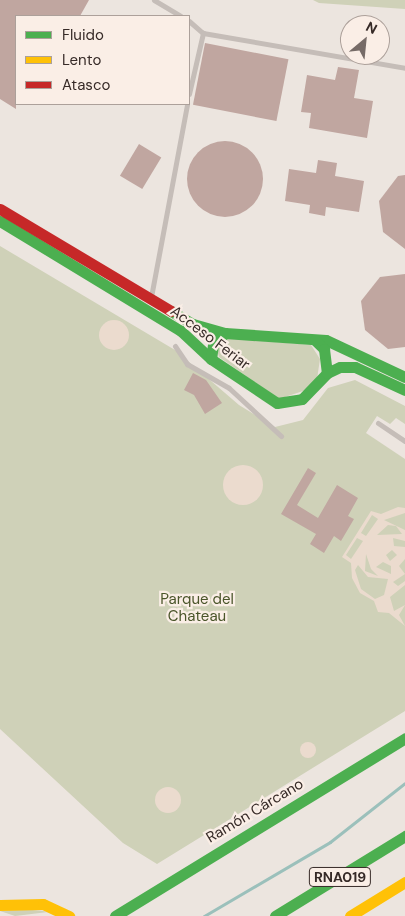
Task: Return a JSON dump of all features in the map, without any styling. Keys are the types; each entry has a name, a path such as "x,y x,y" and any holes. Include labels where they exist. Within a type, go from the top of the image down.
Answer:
{"main road":[{"name":"Acceso Feriar","path":"0,209 193,324 224,333 332,342 405,377"},
{"name":"Acceso Feriar","path":"0,221 181,332 211,359 282,404 309,394 327,373"},
{"path":"211,359 213,345 224,333"},
{"path":"315,340 324,349 327,373 355,367 405,390"},
{"name":"Ramón Cárcano","path":"103,916 118,913 405,738"},
{"path":"388,847 405,831"},
{"name":"RNA019","path":"274,916 405,836"},
{"name":"RNA019","path":"350,916 405,882"},
{"path":"361,916 405,896"},
{"path":"0,905 43,904 69,916"}],"lane":[{"path":"154,0 179,15"},
{"path":"190,22 203,33 405,68"},
{"path":"190,90 203,33"},
{"path":"151,300 187,105"},
{"path":"175,346 187,364 229,388 280,436"},
{"path":"378,423 405,440"}],"green space":[{"path":"313,0 405,0 405,9 319,3"},
{"name":"Parque del Chateau","path":"0,246 175,350 239,405 275,427 303,420 328,388 355,380 405,406 405,424 396,418 390,424 377,416 366,433 405,459 405,711 157,864 123,843 0,729"},
{"path":"226,338 311,345 320,359 317,379 309,389 279,399 219,357 217,350"},
{"path":"22,909 48,912 15,916 0,911"}],"shaded area":[{"path":"114,320 125,324 129,335 125,346 114,350 103,346 99,335 103,324"},
{"path":"247,465 254,468 260,474 263,485 262,493 254,502 247,505 239,505 232,502 224,493 223,481 226,474 235,466"},
{"path":"398,507 405,508 405,513 384,520 405,530 405,541 393,538 394,546 405,547 405,559 399,566 405,574 393,582 398,586 405,581 405,585 390,597 394,611 405,605 399,615 405,626 389,613 378,612 374,601 360,593 352,578 351,563 342,557 371,511 381,514","holes":["372,515 378,519 366,536 361,533","388,525 396,526 402,534 377,535","357,538 363,541 351,559 346,555","392,550 397,555 390,561 386,555","366,554 371,569 378,576 365,571","383,562 391,566 391,574 376,567","358,565 368,577 388,579 384,595 375,599 361,589 355,570"]},
{"path":"305,742 311,742 316,747 314,756 305,758 300,753 300,747"},
{"path":"168,787 177,791 181,800 177,809 168,813 159,809 155,800 159,791"}],"building":[{"path":"0,0 89,0 81,15 15,15 16,109 0,99"},
{"path":"205,43 288,59 276,121 193,105"},
{"path":"338,67 359,70 354,98 373,101 367,138 309,128 311,113 301,112 307,75 335,80"},
{"path":"218,141 232,141 246,147 257,158 263,172 260,194 252,206 232,217 218,217 204,211 193,200 187,186 187,172 193,158 204,147"},
{"path":"139,144 161,157 142,189 120,176"},
{"path":"318,160 337,163 335,176 364,181 359,212 326,207 325,216 309,213 310,205 285,201 289,169 316,173"},
{"path":"405,175 405,249 383,232 379,201 398,176"},
{"path":"405,274 405,347 388,349 365,330 361,301 380,277"},
{"path":"193,373 206,380 222,403 205,414 194,395 184,390"},
{"path":"308,468 316,473 297,505 318,518 337,485 358,498 348,516 354,519 341,541 334,536 324,553 310,544 316,534 281,514"}],"waterway":[{"path":"204,916 330,842 405,783"}],"traffic: fast":[{"path":"0,221 181,331 211,359 277,403 302,399 327,373 340,367 355,367 405,390"},
{"path":"171,311 193,324 225,333 326,340 405,377"},
{"path":"211,359 213,345 225,333"},
{"path":"315,340 324,349 327,373"},
{"path":"115,916 405,738"},
{"path":"275,916 405,836"}],"traffic: slow":[{"path":"350,916 405,882"},
{"path":"0,905 43,904 69,916"}],"traffic: jam":[{"path":"0,209 171,311"}]}
